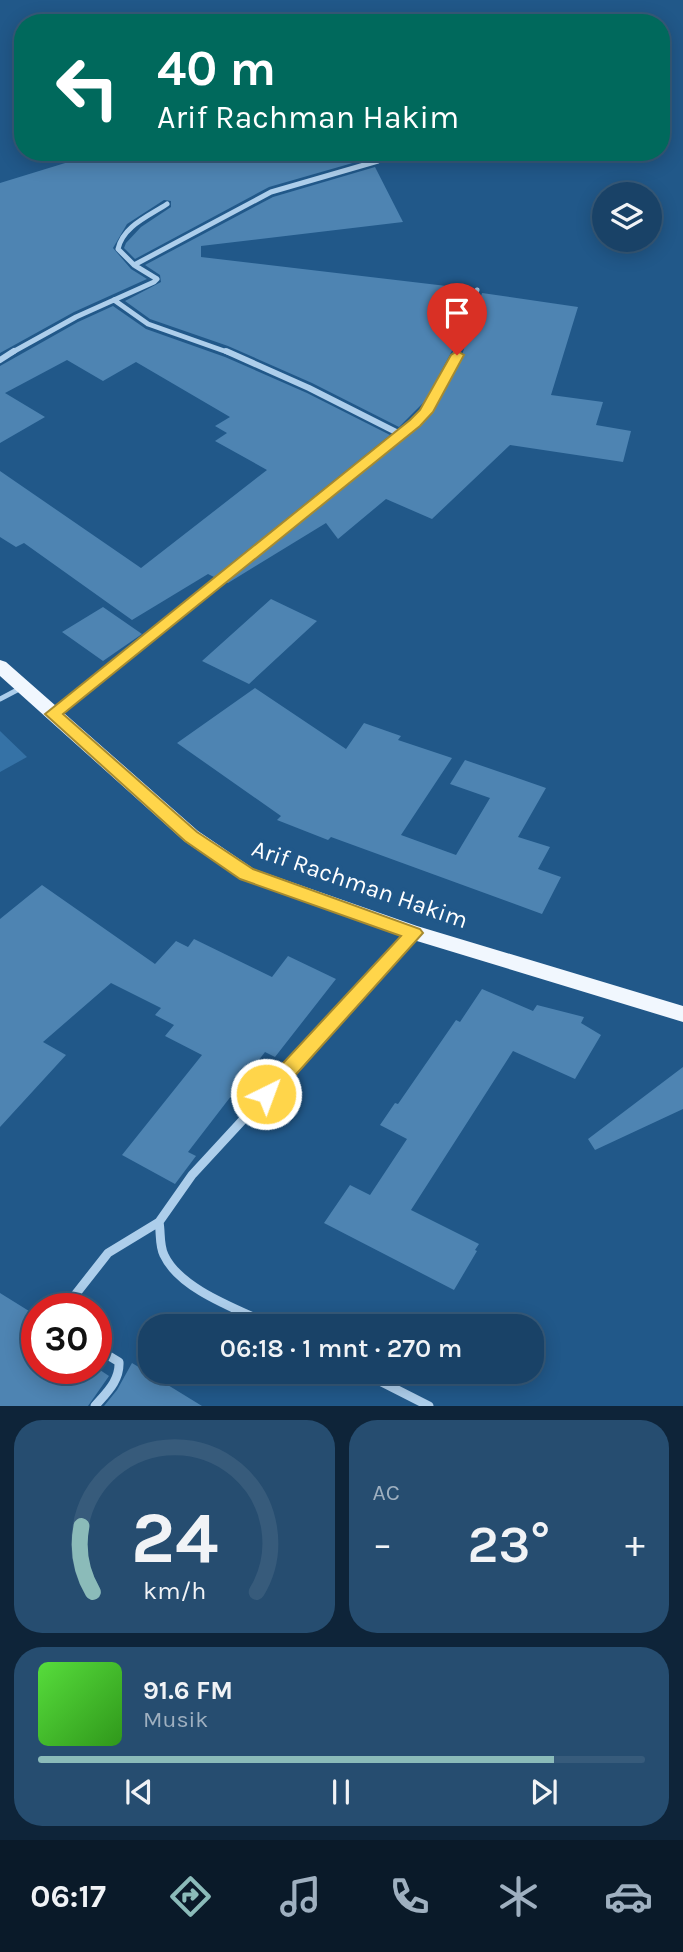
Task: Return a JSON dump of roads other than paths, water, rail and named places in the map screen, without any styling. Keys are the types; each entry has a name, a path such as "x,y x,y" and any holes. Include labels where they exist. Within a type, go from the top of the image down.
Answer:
{"main road":[{"name":"Arif Rachman Hakim","path":"0,666 191,836 247,874 414,933 505,958 683,1014"}],"street":[{"path":"134,265 271,192 378,161"},
{"path":"0,360 21,346 157,282 117,249 119,241 167,204"},
{"path":"53,714 426,412 452,367 477,289"},
{"path":"114,300 130,315 142,321 215,347 327,395 400,434"},
{"path":"77,1293 108,1253 159,1222 192,1175 414,933"},
{"path":"159,1222 164,1254 174,1272 197,1288 249,1314"},
{"path":"95,1406 117,1379 119,1362 112,1358"},
{"path":"386,1384 429,1406"}],"lane":[{"path":"0,699 23,687"}]}
